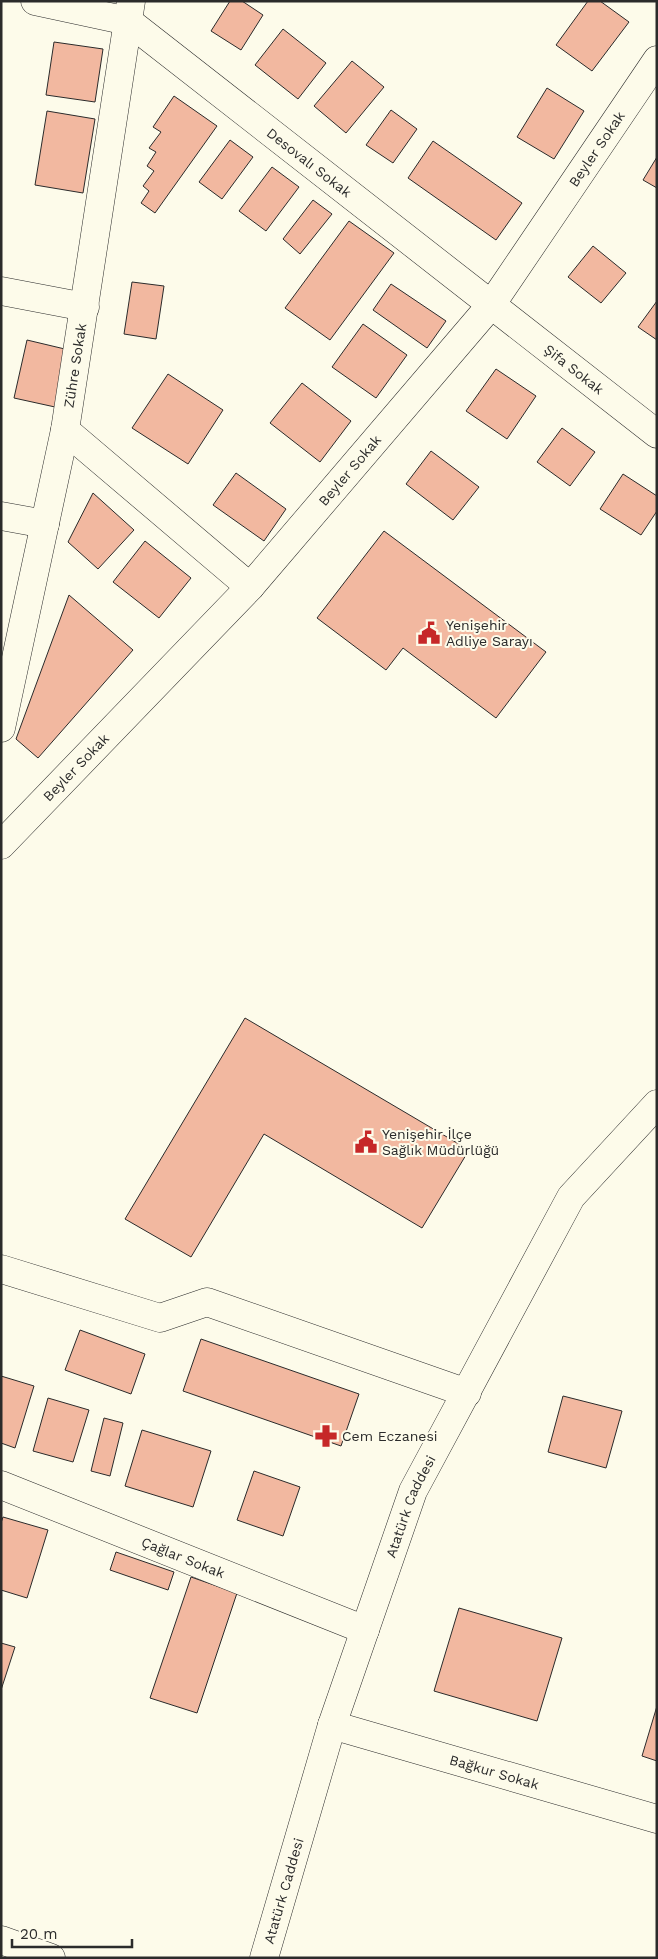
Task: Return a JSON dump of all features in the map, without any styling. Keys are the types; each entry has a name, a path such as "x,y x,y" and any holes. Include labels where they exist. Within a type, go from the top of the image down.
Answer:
{"street":[{"path":"35,1 129,11 148,1"},
{"name":"Desovalı Sokak","path":"129,11 491,305"},
{"name":"Zühre Sokak","path":"1,728 65,430 129,11"},
{"name":"Beyler Sokak","path":"1,845 250,588 491,305 657,60"},
{"path":"1,292 85,307"},
{"name":"Şifa Sokak","path":"491,305 657,434"},
{"path":"65,430 250,588"},
{"path":"1,516 45,524"},
{"name":"Atatürk Caddesi","path":"264,1958 332,1725 414,1491 571,1197 657,1104"},
{"path":"1,1269 160,1318 207,1302 467,1392"},
{"name":"Çağlar Sokak","path":"1,1485 365,1630"},
{"name":"Bağkur Sokak","path":"332,1725 657,1819"},
{"path":"1,1940 51,1958"}],"building":[{"path":"230,1 242,1 263,15 241,50 211,31"},
{"path":"588,1 600,1 629,22 592,71 556,45"},
{"path":"283,29 326,63 298,99 255,65"},
{"path":"54,42 103,49 95,102 46,95"},
{"path":"352,61 384,87 346,133 314,106"},
{"path":"547,88 584,111 554,159 517,137"},
{"path":"174,96 217,126 155,213 141,203 149,191 143,186 154,171 147,166 156,152 149,148 161,132 153,127"},
{"path":"391,110 417,129 393,163 366,145"},
{"path":"47,111 95,119 83,193 35,185"},
{"path":"230,140 253,157 222,199 199,182"},
{"path":"433,141 522,203 496,240 408,178"},
{"path":"657,157 657,188 643,180"},
{"path":"272,167 299,187 266,231 239,211"},
{"path":"313,200 332,214 300,254 283,239"},
{"path":"349,221 394,253 330,340 285,308"},
{"path":"593,246 626,273 601,303 568,277"},
{"path":"132,282 164,286 156,339 124,334"},
{"path":"391,284 446,321 427,348 373,310"},
{"path":"657,301 657,340 638,327"},
{"path":"363,324 407,355 376,398 332,367"},
{"path":"27,340 69,350 55,407 14,398"},
{"path":"496,369 536,396 507,439 466,411"},
{"path":"168,374 223,410 188,464 132,428"},
{"path":"302,383 351,421 320,462 270,423"},
{"path":"562,428 595,452 570,486 537,462"},
{"path":"431,451 479,487 453,520 406,484"},
{"path":"236,473 286,509 264,541 213,505"},
{"path":"623,474 657,496 657,511 641,535 600,509"},
{"path":"93,493 134,530 98,569 68,542"},
{"name":"Yenişehir Adliye Sarayı","path":"384,531 546,652 496,718 403,648 386,670 317,618"},
{"path":"145,541 191,578 159,618 113,582"},
{"path":"69,595 133,650 38,758 16,739"},
{"name":"Yenişehir İlçe Sağlık Müdürlüğü","path":"245,1018 469,1150 422,1228 264,1134 191,1257 125,1219"},
{"path":"80,1330 145,1354 131,1394 65,1370"},
{"path":"201,1339 359,1394 341,1446 183,1391"},
{"path":"1,1376 34,1386 15,1448 1,1443"},
{"path":"563,1396 622,1411 606,1468 548,1452"},
{"path":"48,1398 89,1410 73,1462 33,1451"},
{"path":"104,1418 123,1423 110,1476 91,1471"},
{"path":"142,1430 211,1451 193,1507 125,1486"},
{"path":"254,1471 300,1487 283,1536 237,1520"},
{"path":"3,1517 48,1530 27,1598 1,1590 1,1523"},
{"path":"116,1552 174,1572 168,1590 110,1570"},
{"path":"191,1577 237,1593 197,1713 150,1698"},
{"path":"459,1608 562,1638 537,1721 434,1691"},
{"path":"1,1643 15,1647 1,1690"},
{"path":"657,1706 657,1761 642,1756"}],"place":[{"name":"Yenişehir Adliye Sarayı","path":"429,633"},
{"name":"Yenişehir İlçe Sağlık Müdürlüğü","path":"366,1142"},
{"name":"Cem Eczanesi","path":"326,1436"}]}
